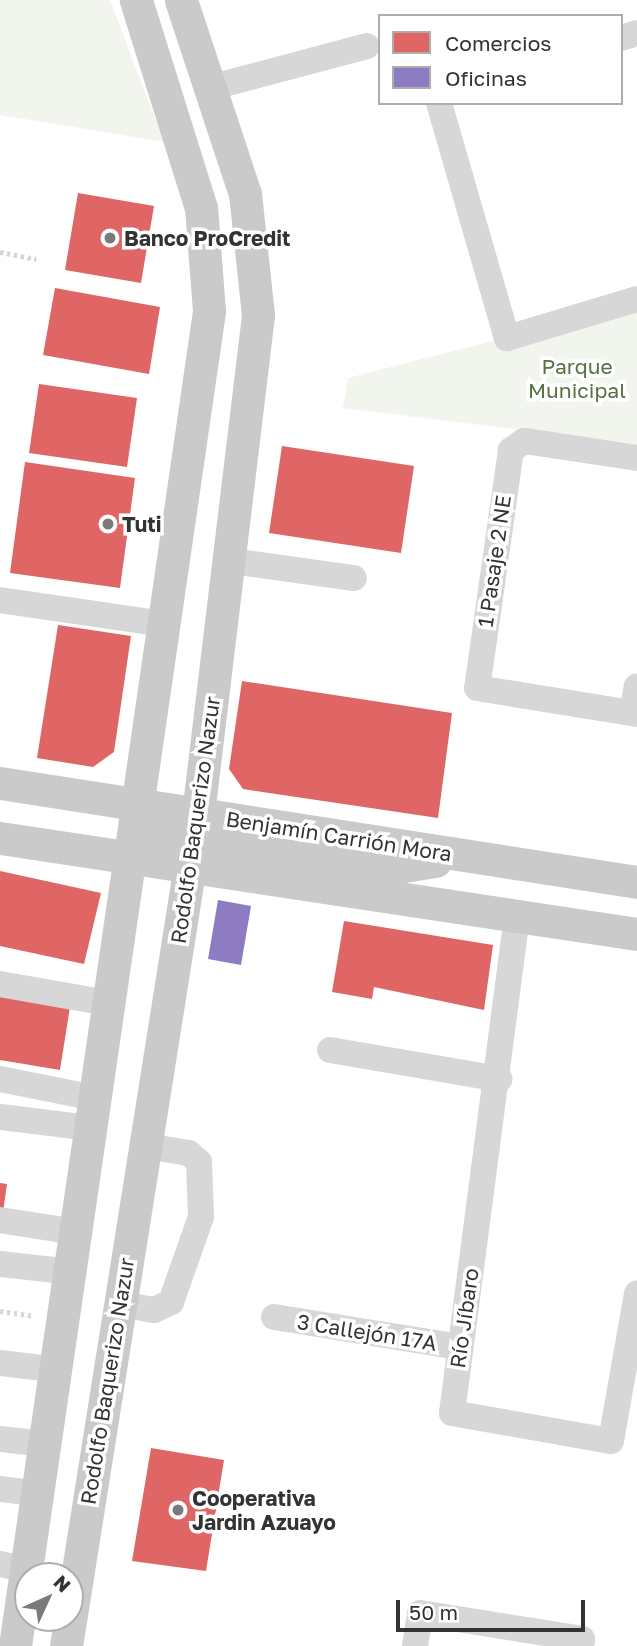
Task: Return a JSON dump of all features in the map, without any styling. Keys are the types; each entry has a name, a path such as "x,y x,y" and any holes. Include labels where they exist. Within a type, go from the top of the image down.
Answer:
{"main road":[{"path":"15,1646 13,1567 38,1494 72,1272 108,1003 146,827 157,682 209,312 201,208 136,0"},
{"name":"Rodolfo Baquerizo Nazur","path":"66,1646 145,1146 189,846 230,561 258,314 245,194 213,87 181,0"},
{"name":"Benjamín Carrión Mora","path":"0,783 146,827 189,846 517,916 637,934"},
{"path":"0,805 146,827 183,829 189,846"},
{"name":"Benjamín Carrión Mora","path":"0,838 146,827"},
{"name":"Benjamín Carrión Mora","path":"189,846 467,856 631,881"},
{"path":"517,916 604,918 618,906 631,881"}],"street":[{"path":"213,87 367,46"},
{"path":"440,105 508,338 637,299"},
{"name":"1 Pasaje 2 NE","path":"634,714 477,688 508,456 524,441 637,458"},
{"path":"230,561 354,578"},
{"path":"0,600 165,624"},
{"path":"634,714 637,686"},
{"name":"Río Jíbaro","path":"517,916 500,1080 459,1347 452,1413 611,1441 630,1377 637,1293"},
{"path":"0,984 108,1003"},
{"path":"330,1050 500,1080"},
{"path":"0,1079 93,1113"},
{"path":"0,1117 93,1113"},
{"path":"120,1304 154,1310 171,1302 201,1217 199,1162 189,1153 145,1146"},
{"path":"0,1220 77,1233"},
{"path":"0,1264 72,1272"},
{"name":"3 Callejón 17A","path":"274,1317 459,1347"},
{"path":"0,1363 58,1370"},
{"path":"0,1439 46,1444"},
{"path":"0,1489 38,1494"},
{"path":"415,1646 420,1613 582,1639 581,1646"}],"path":[{"path":"0,252 36,259"}],"green space":[{"path":"0,0 110,0 164,142 0,115"},
{"name":"Parque Municipal","path":"637,304 637,444 343,408 348,378"}],"building: Comercios":[{"name":"Banco ProCredit","path":"78,193 154,206 141,283 65,270"},
{"path":"55,288 160,307 149,374 43,355"},
{"path":"39,384 137,398 127,467 29,453"},
{"path":"282,446 414,466 401,553 269,533"},
{"path":"25,462 135,478 120,588 10,573"},
{"path":"58,625 131,636 114,752 93,767 37,758"},
{"path":"242,681 452,713 438,818 243,789 229,769"},
{"path":"0,871 101,893 84,964 0,946"},
{"path":"344,921 493,945 484,1010 374,987 372,999 332,992"},
{"path":"0,995 70,1007 60,1070 0,1060"},
{"path":"0,1183 7,1184 3,1212 0,1211"},
{"name":"Cooperativa Jardin Azuayo","path":"151,1448 224,1460 206,1571 132,1561"}],"building: Oficinas":[{"path":"218,900 251,906 241,965 208,959"}],"place":[{"name":"Banco ProCredit","path":"110,238"},
{"name":"Tuti","path":"108,524"},
{"name":"Cooperativa Jardin Azuayo","path":"178,1510"}]}
